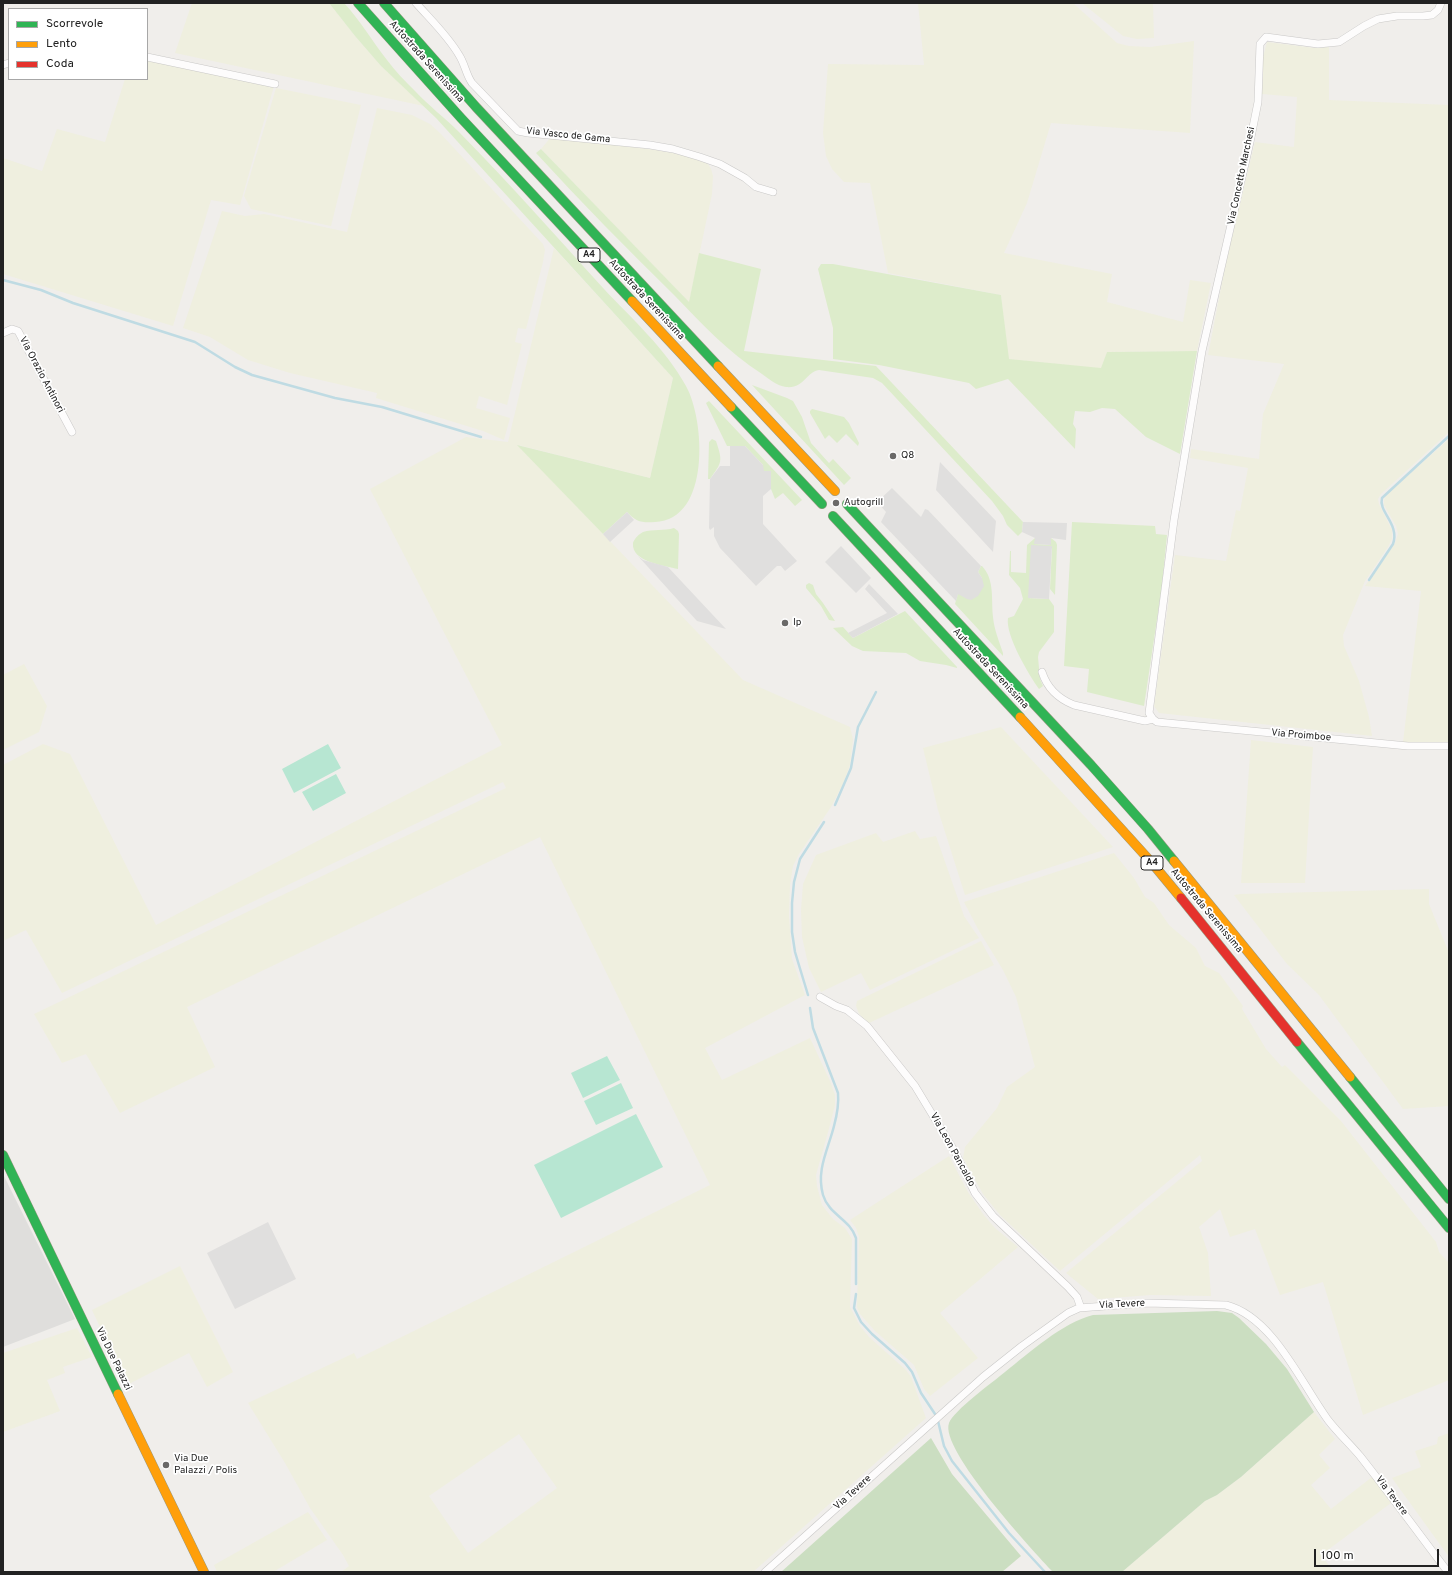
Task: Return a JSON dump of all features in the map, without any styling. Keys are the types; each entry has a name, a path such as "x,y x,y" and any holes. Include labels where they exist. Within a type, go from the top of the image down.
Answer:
{"main road":[{"name":"Autostrada Serenissima","path":"358,3 461,118 822,504"},
{"name":"Autostrada Serenissima","path":"384,3 476,107 835,491"},
{"name":"Autostrada Serenissima","path":"847,504 1091,765 1148,829 1449,1199"},
{"name":"Autostrada Serenissima","path":"833,516 1064,764 1147,857 1449,1228"},
{"name":"Via Due Palazzi","path":"3,1155 204,1572"}],"street":[{"name":"Via Vasco de Gama","path":"416,3 449,39 460,56 467,77 518,131 650,145 673,150 720,164 745,178 756,187 773,192"},
{"name":"Via Concetto Marchesi","path":"1153,720 1149,713 1174,520 1202,351 1256,109 1260,44 1266,37 1318,44 1339,42 1345,40 1364,26 1378,19 1397,16 1432,15 1438,10 1441,3"},
{"path":"148,57 275,84"},
{"name":"Via Orazio Antinori","path":"3,333 12,329 18,331 72,432"},
{"name":"Via Proimboe","path":"1042,672 1044,680 1050,688 1065,702 1074,706 1145,721 1153,720 1157,722 1400,745 1449,746"},
{"name":"Via Leon Pancaldo","path":"820,997 847,1010 868,1026 915,1086 955,1152 975,1193 993,1216 1068,1287 1077,1297 1081,1308"},
{"name":"Via Tevere","path":"764,1572 983,1377 1046,1328 1068,1313 1081,1308 1146,1303 1226,1305 1236,1307 1257,1323 1286,1354 1329,1421 1360,1455 1448,1571"}],"shaded area":[{"path":"730,446 745,446 763,465 764,471 771,471 771,489 763,496 763,524 797,561 785,571 781,566 777,566 756,586 720,548 714,536 714,527 710,530 709,528 710,479 720,466 730,466"},
{"path":"940,462 996,521 993,552 936,490"},
{"path":"892,488 921,517 925,509 928,510 981,566 978,572 982,578 984,586 978,596 971,600 958,594 956,601 881,522 886,512 877,502"},
{"path":"627,512 634,520 610,542 603,534"},
{"path":"1023,522 1067,523 1066,540 1051,538 1051,545 1034,544 1035,538 1022,532"},
{"path":"1031,545 1052,546 1049,599 1028,598"},
{"path":"841,546 871,578 856,593 825,562"},
{"path":"638,556 643,560 668,567 726,629 697,621"},
{"path":"869,584 898,614 853,638 848,633 887,613 865,589"},
{"path":"3,1174 75,1319 3,1347"},
{"path":"268,1222 296,1279 235,1309 207,1253"}],"green space":[{"path":"192,3 329,3 381,66 424,106 175,53"},
{"path":"329,3 344,3 397,72 420,96 459,132 496,171 659,347 678,372 686,386 697,421 699,466 694,487 686,505 673,517 655,522 643,522 636,520 627,512 603,534 517,445 650,478 673,378 436,118 381,66"},
{"path":"918,3 1073,3 1117,43 1129,46 1150,47 1194,41 1190,133 1051,123 1027,203 1004,253 1112,274 1107,302 1183,322 1190,280 1211,283 1197,351 1107,352 1101,369 1008,359 1001,295 888,273 870,183 844,182 832,169 826,156 823,133 828,64 924,65"},
{"path":"1082,3 1153,3 1154,38 1137,39 1123,36"},
{"path":"1267,42 1315,48 1329,47 1329,100 1449,105 1449,432 1381,494 1378,499 1392,530 1392,539 1365,581 1343,635 1344,646 1359,681 1369,717 1372,736 1159,713 1154,706 1175,555 1226,561 1236,510 1240,511 1248,468 1190,458 1191,449 1259,459 1263,414 1284,364 1208,355 1226,262 1255,142 1294,147 1297,97 1262,94 1263,57"},
{"path":"148,58 274,86 240,205 211,200 173,326 3,274 3,158 42,171 57,129 105,142 125,80 148,80"},
{"path":"276,88 361,105 331,226 251,209 244,196"},
{"path":"377,108 412,115 430,124 543,244 545,250 543,262 526,329 518,328 515,342 522,344 507,405 479,396 476,408 510,418 504,440 483,431 376,398 377,393 290,373 248,360 210,337 183,328 222,211 245,216 264,214 347,232"},
{"path":"551,137 656,150 695,157 707,162 713,176 712,194 689,303 541,149"},
{"path":"541,149 689,302 699,253 761,269 744,351 876,366 1023,522 1022,532 1018,536 1007,525 1003,516 992,501 882,383 873,378 819,370 815,371 801,383 792,387 786,387 773,382 738,356 705,327 570,189 536,153"},
{"path":"554,248 673,378 650,478 518,445 743,680 850,727 853,739 850,765 843,784 831,807 799,854 793,866 790,885 789,916 792,959 805,995 705,1048 722,1080 810,1038 835,1095 835,1105 816,1175 822,1205 833,1219 845,1228 852,1239 850,1307 860,1326 869,1337 906,1370 911,1377 926,1418 753,1572 341,1572 349,1566 343,1555 310,1508 285,1463 248,1403 354,1353 357,1359 710,1185 540,837 187,1007 215,1067 120,1113 86,1054 62,1063 34,1014 506,788 503,782 62,993 26,930 3,941 3,765 43,744 70,754 156,925 502,745 370,489 466,437 508,442","holes":["519,1434 557,1488 468,1553 429,1496"]},
{"path":"821,264 833,264 1001,295 1009,359 1101,368 1107,352 1197,351 1180,454 1146,437 1115,409 1102,408 1090,412 1075,411 1073,424 1076,429 1075,449 1008,379 976,389 969,383 879,365 833,359 833,328 818,269"},
{"path":"752,385 793,401 802,417 811,443 829,463 833,459 851,478 844,485"},
{"path":"709,401 802,500 795,506 783,493 775,499 771,489 771,471 763,471 763,465 745,446 727,446 706,403"},
{"path":"812,409 844,417 849,423 859,443 858,446 846,434 837,443 829,435 825,439 810,413"},
{"path":"712,439 716,441 720,453 720,462 710,479 708,479 709,442"},
{"path":"1449,439 1449,742 1403,742 1421,591 1365,586 1395,543 1398,534 1396,526 1384,505 1386,495"},
{"path":"1072,522 1155,526 1156,534 1167,535 1162,586 1144,706 1087,692 1089,669 1064,666"},
{"path":"674,528 679,534 678,569 650,562 637,555 633,543 640,534 643,532"},
{"path":"1035,538 1035,544 1050,545 1051,538 1057,545 1055,595 1050,589 1052,547 1028,598 1049,599 1054,606 1054,632 1039,652 1038,657 1040,679 1043,686 1039,689 1019,655 1010,634 1008,625 1008,618 1014,616 1023,599 1020,588 1009,575 1010,551 1011,572 1026,573 1027,545"},
{"path":"981,566 986,571 991,584 994,622 1003,656 955,604 958,593 982,578 978,572"},
{"path":"809,583 813,585 816,594 835,621 829,620 821,606 806,588 806,585"},
{"path":"905,611 957,668 920,661 906,653 863,651 852,646 833,628 843,627 853,638"},
{"path":"24,664 47,706 39,732 3,750 3,675"},
{"path":"1001,727 1113,847 965,895 938,810 923,748"},
{"path":"1251,740 1313,747 1305,883 1241,883"},
{"path":"328,744 341,768 294,793 282,769"},
{"path":"336,774 346,793 313,811 302,792"},
{"path":"915,831 920,839 936,836 964,916 979,938 870,990 861,973 821,992 809,968 802,937 801,910 803,884 816,855 876,833 883,842"},
{"path":"1114,853 1134,878 1145,897 1154,903 1169,925 1196,948 1205,966 1219,973 1243,1006 1242,1009 1266,1049 1282,1067 1285,1065 1341,1121 1436,1242 1439,1252 1449,1263 1449,1380 1363,1415 1323,1282 1280,1295 1255,1229 1230,1237 1220,1209 1199,1227 1208,1253 1211,1296 1151,1295 1098,1299 1066,1273 1202,1161 1200,1155 1060,1271 1000,1215 983,1194 963,1158 965,1147 997,1108 1007,1087 1035,1067 1016,997 1003,970 978,929 964,902"},
{"path":"1429,889 1429,904 1449,953 1449,1106 1403,1109 1319,995 1287,964 1234,895"},
{"path":"981,941 994,965 869,1023 859,1014 856,1006 857,1001"},
{"path":"607,1056 620,1080 583,1098 571,1073"},
{"path":"621,1083 633,1108 596,1125 584,1101"},
{"path":"636,1114 663,1167 561,1218 534,1165"},
{"path":"949,1156 968,1192 983,1214 995,1228 1018,1247 940,1313 978,1358 930,1396 924,1389 914,1365 875,1331 860,1314 857,1307 859,1237 856,1228 850,1220"},
{"path":"180,1266 233,1372 207,1387 189,1353 127,1385 92,1310"},
{"path":"1217,1311 1232,1313 1266,1344 1287,1369 1314,1412 1241,1477 1217,1495 1205,1501 1122,1572 1053,1572 1027,1544 972,1476 958,1454 950,1436 949,1423 952,1418 974,1397 1046,1339 1081,1319 1093,1315"},
{"path":"77,1328 92,1357 63,1367 65,1373 47,1380 60,1411 3,1432 3,1353"},
{"path":"1314,1412 1335,1439 1319,1455 1330,1468 1311,1485 1331,1509 1372,1477 1391,1503 1321,1555 1334,1572 1122,1572 1205,1501 1217,1495 1241,1477"},
{"path":"1449,1433 1449,1557 1392,1478 1421,1467 1415,1451 1437,1444 1438,1437"},
{"path":"931,1438 952,1474 1021,1556 1002,1572 781,1572"},
{"path":"308,1512 327,1540 273,1572 217,1572 214,1565"}],"waterway":[{"path":"3,280 41,290 73,303 195,342 235,367 252,375 335,398 382,407 481,437"},
{"path":"1369,580 1393,544 1394,530 1383,508 1382,498 1449,436"},
{"path":"835,805 851,768 858,727 876,692"},
{"path":"808,995 795,952 792,932 792,903 794,882 800,859 824,822"},
{"path":"810,1008 813,1028 838,1093 837,1114 824,1160 821,1186 826,1202 834,1212 845,1221 856,1238 856,1284"},
{"path":"856,1294 854,1308 861,1322 872,1334 905,1363 912,1372 921,1393 935,1414"},
{"path":"938,1421 944,1446 952,1461 1009,1533 1045,1572"}],"traffic: fast":[{"path":"358,3 461,118 632,301"},
{"path":"384,3 476,107 718,366"},
{"path":"731,407 822,504"},
{"path":"847,504 1091,765 1148,829 1174,861"},
{"path":"833,516 1020,717"},
{"path":"1297,1042 1449,1228"},
{"path":"1350,1077 1449,1199"},
{"path":"3,1155 118,1394"}],"traffic: slow":[{"path":"632,301 731,407"},
{"path":"718,366 835,491"},
{"path":"1020,717 1152,863 1181,898"},
{"path":"1174,861 1350,1077"},
{"path":"118,1394 204,1572"}],"traffic: jam":[{"path":"1181,898 1297,1042"}],"place":[{"name":"Q8","path":"893,456"},
{"name":"Autogrill","path":"836,503"},
{"name":"Ip","path":"785,623"},
{"name":"Via Due Palazzi / Polis","path":"166,1465"}]}
